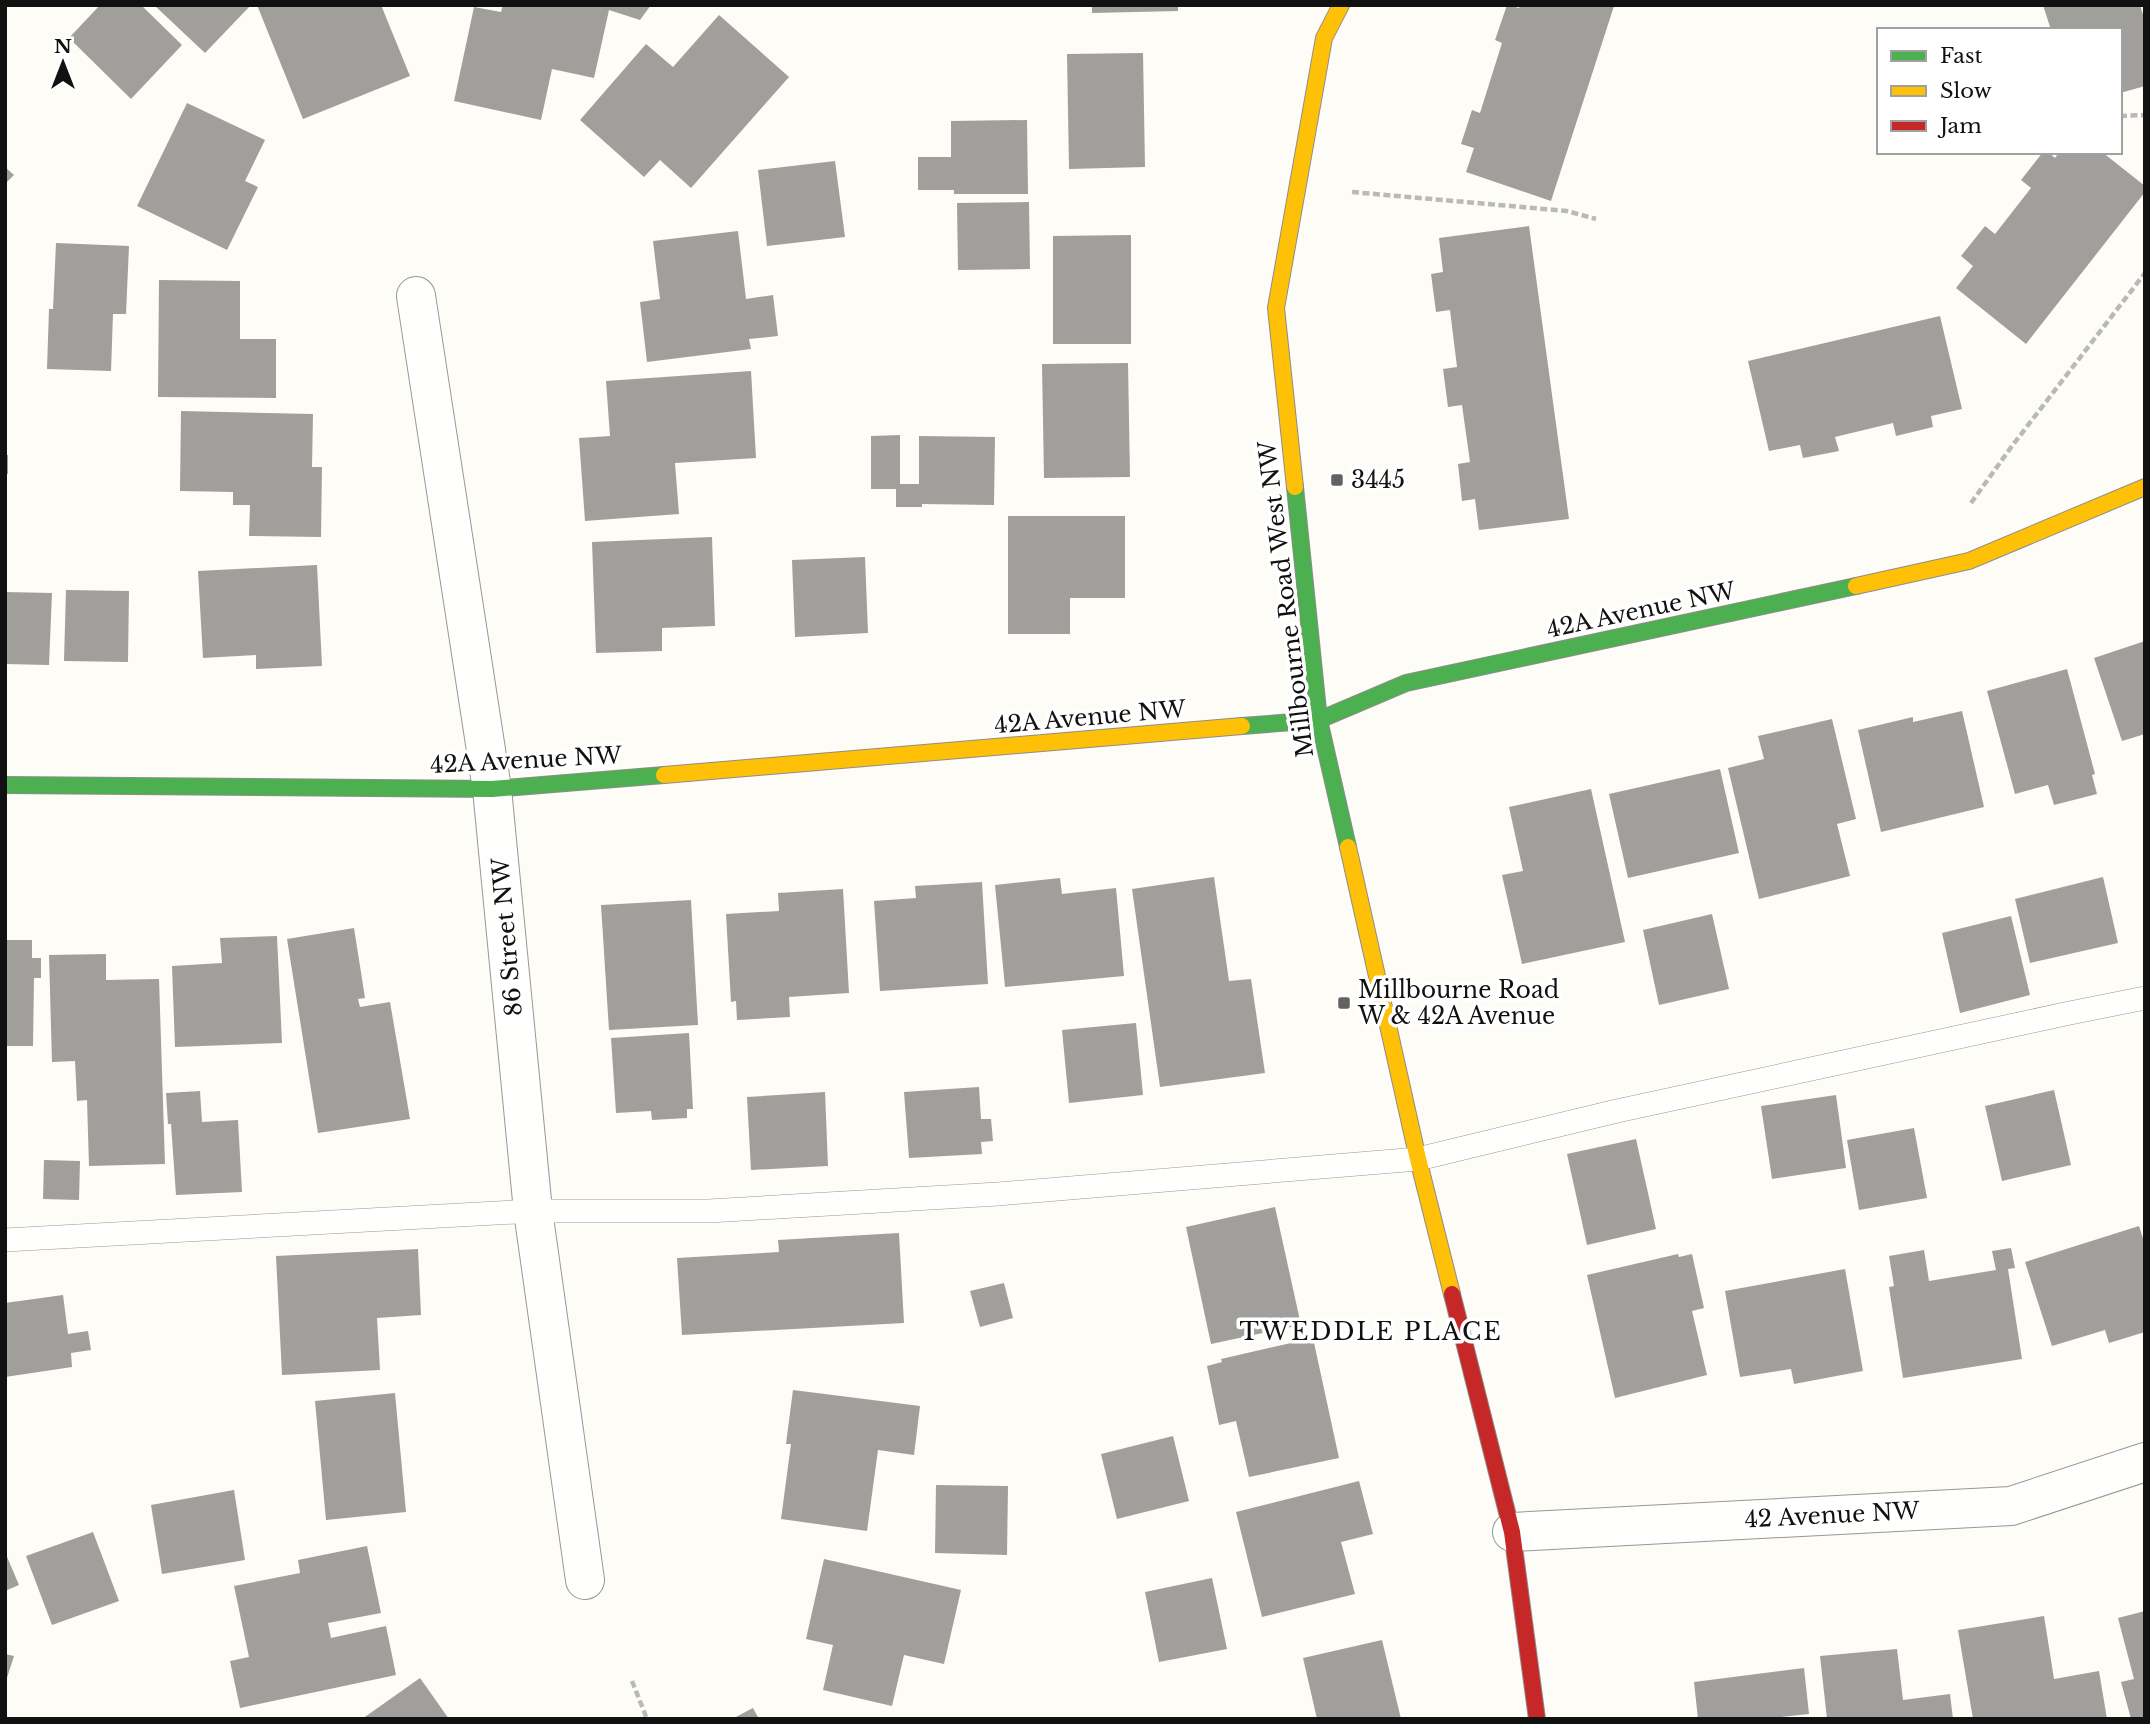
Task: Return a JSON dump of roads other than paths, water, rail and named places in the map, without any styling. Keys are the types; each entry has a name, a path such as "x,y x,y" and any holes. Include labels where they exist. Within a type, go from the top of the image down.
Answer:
{"street":[{"name":"Millbourne Road West NW","path":"1341,5 1324,38 1276,308 1319,720 1418,1159 1512,1532 1537,1719"},
{"name":"86 Street NW","path":"416,296 492,789 533,1211 585,1580"},
{"name":"42A Avenue NW","path":"5,785 492,789 1319,720 1406,683 1969,561 2145,487"},
{"name":"42 Avenue NW","path":"1512,1532 2011,1506 2145,1462"}],"lane":[{"path":"5,1240 533,1211 709,1211 985,1195 1418,1159 1617,1111 2145,998"}],"place":[{"name":"3445","path":"1337,480"},
{"name":"Millbourne Road W & 42A Avenue","path":"1344,1003"}],"district":[{"name":"TWEDDLE PLACE","path":"1371,1332"}]}
